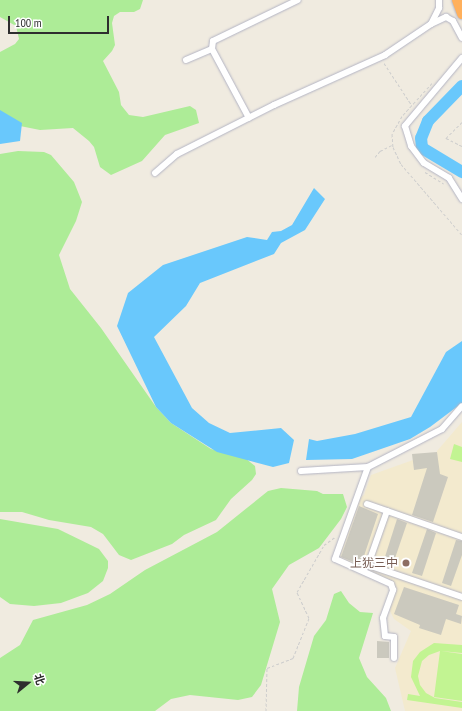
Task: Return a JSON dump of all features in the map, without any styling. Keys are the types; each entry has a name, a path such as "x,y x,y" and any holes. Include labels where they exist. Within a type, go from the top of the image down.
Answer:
{"highway":[{"path":"457,0 462,14"}],"street":[{"path":"249,118 212,49 213,41 298,0"},
{"path":"431,24 439,8 439,0"},
{"path":"155,173 177,154 249,118 379,57 431,24 446,17 453,21 462,38"},
{"path":"186,60 212,49"},
{"path":"462,58 405,126 411,146 424,163 449,178 462,199"},
{"path":"301,471 368,467 442,429 462,406"},
{"path":"368,467 335,559 391,584 394,590 383,618 385,636 394,636 394,658"},
{"path":"367,504 462,537"},
{"path":"387,511 368,565 462,597"}],"path":[{"path":"379,57 411,104"},
{"path":"435,80 411,104 392,134 393,145 401,164 462,235"},
{"path":"462,122 446,138 462,146"},
{"path":"375,157 380,151 393,145"},
{"path":"424,170 448,188"},
{"path":"266,711 267,668 293,658 309,618 297,592 324,545 346,530"}],"shaded area":[{"name":"上犹三中","path":"462,422 462,711 405,711 395,668 411,631 394,619 390,611 393,584 338,558 360,498 364,495 371,475 413,460 414,469 438,466 437,451"}],"green space":[{"path":"0,0 143,0 140,9 134,12 120,12 114,16 112,23 115,45 103,61 119,92 121,105 129,115 143,117 190,106 196,110 199,123 165,135 142,161 111,175 100,167 94,147 73,128 40,130 0,122 0,52 15,44 19,39 16,26 0,17"},
{"path":"18,151 44,152 51,155 74,182 82,202 76,221 59,255 70,289 101,328 156,407 171,423 211,449 245,458 255,466 256,474 252,480 231,499 216,520 184,535 172,544 131,560 119,555 103,534 91,527 49,520 22,512 0,512 0,154"},
{"path":"454,444 462,447 462,462 450,459"},
{"path":"281,488 317,491 323,494 343,494 347,507 341,519 319,548 289,565 272,589 280,622 261,685 252,697 238,700 190,695 171,699 155,711 0,711 0,658 20,645 33,620 87,605 110,594 145,570 217,532 268,491"},
{"path":"0,519 58,529 99,549 108,561 108,568 103,581 88,593 61,603 34,606 10,604 0,597"},
{"path":"341,591 349,603 360,612 373,613 359,658 367,677 386,698 391,711 297,711 299,687 314,636 326,620 334,594"},
{"path":"434,643 462,645 462,653 441,651 462,654 462,701 434,697 440,651 429,655 422,661 418,676 420,685 426,693 435,698 462,702 462,708 407,700 408,694 420,696 411,677 413,661 420,652"}],"water":[{"path":"0,110 22,123 20,141 0,144"},
{"path":"314,188 325,199 305,230 281,243 274,254 200,283 186,306 154,337 192,408 209,423 230,433 281,428 294,440 289,463 273,467 217,452 171,423 156,407 117,326 128,293 163,265 247,237 267,240 272,232 281,231 292,225"},
{"path":"462,341 462,403 430,427 410,439 352,459 306,460 309,439 317,441 355,434 411,417 446,352"}],"building":[{"path":"437,452 440,474 448,477 433,522 412,515 427,468 414,470 412,454"},
{"path":"359,506 378,514 361,565 341,557"},
{"path":"397,519 407,523 392,567 383,563"},
{"path":"427,529 436,533 422,576 412,573"},
{"path":"456,540 462,541 462,555 451,586 442,583"},
{"path":"404,587 459,605 456,614 462,616 461,624 446,619 441,635 419,628 420,625 394,614"},
{"path":"377,641 389,642 389,658 377,658"}],"waterway":[{"path":"462,86 428,121 421,138 422,148 462,172"}],"place":[{"name":"上犹三中","path":"406,563"}]}
